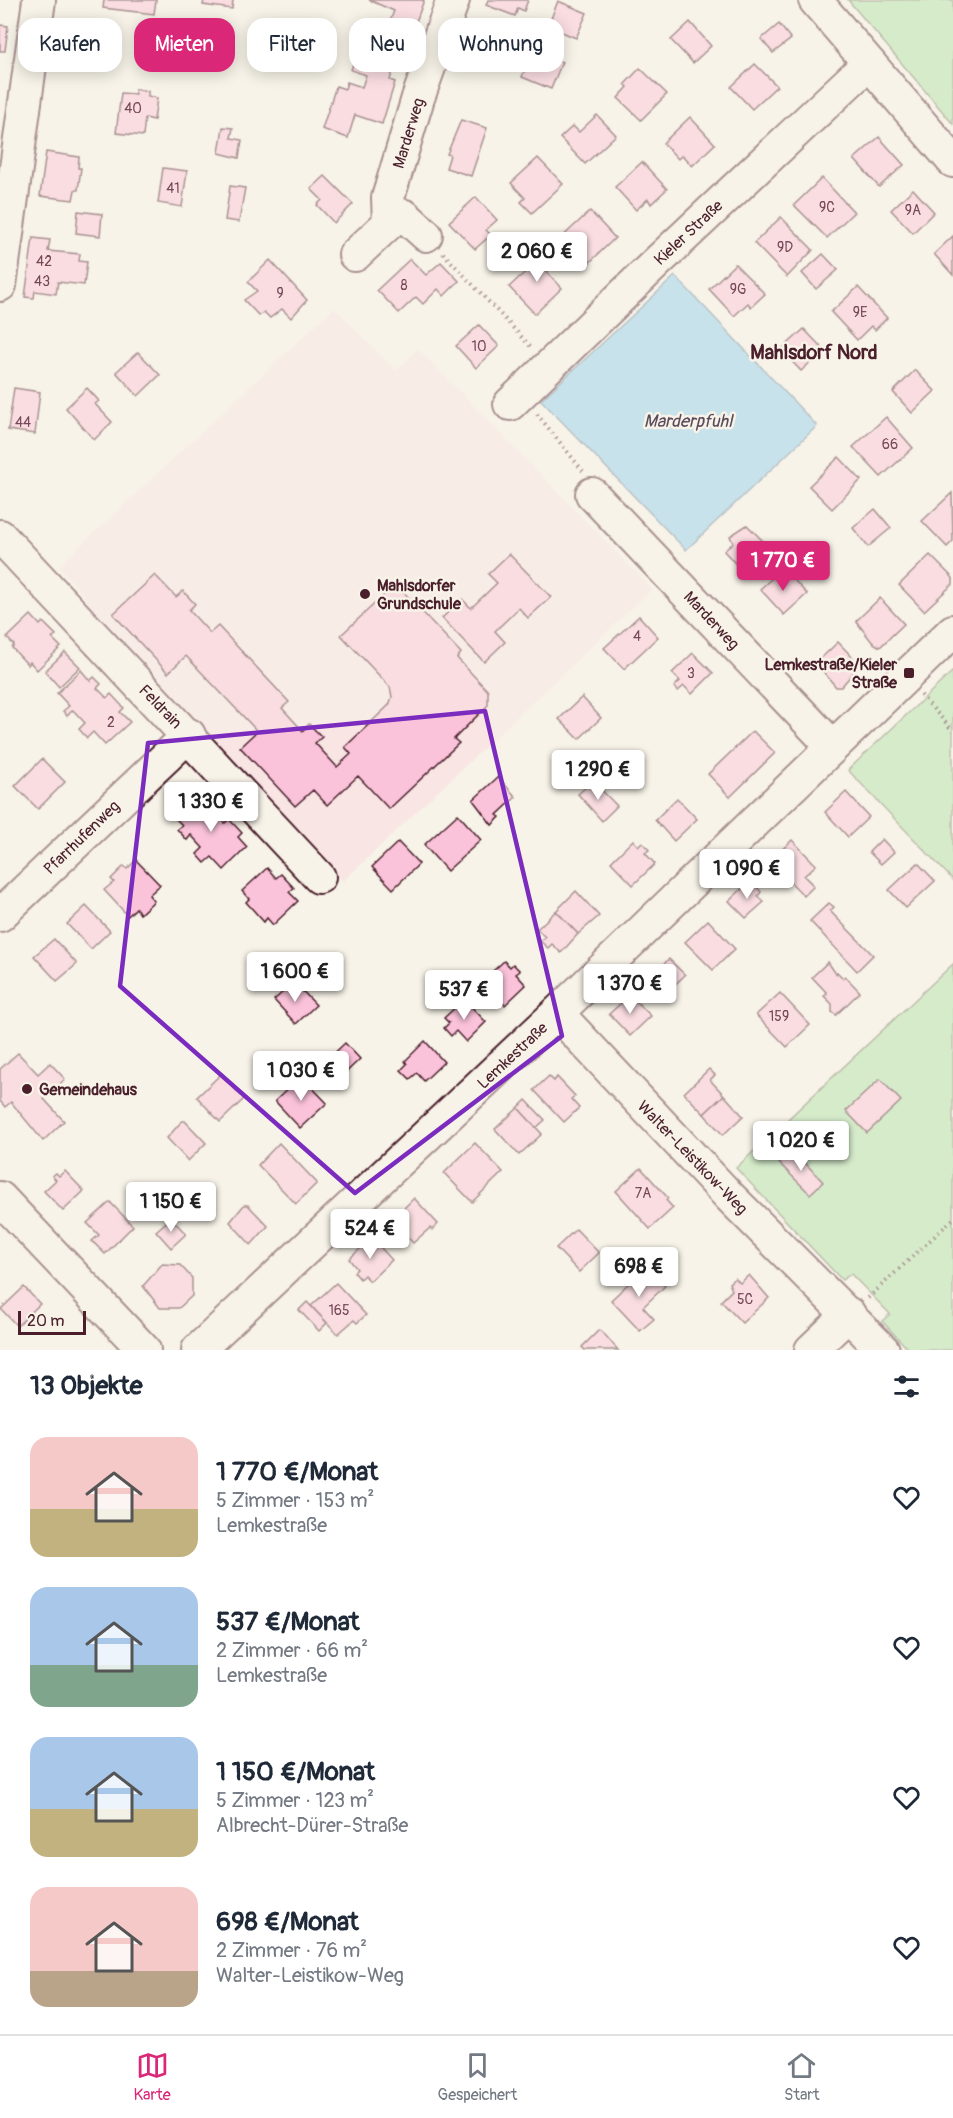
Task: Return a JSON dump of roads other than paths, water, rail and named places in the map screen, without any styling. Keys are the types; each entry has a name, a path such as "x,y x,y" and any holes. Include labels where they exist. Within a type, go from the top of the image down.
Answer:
{"street":[{"path":"0,285 39,0"},
{"name":"Marderweg","path":"355,255 389,223 388,198 418,98 453,0"},
{"path":"814,0 953,161"},
{"name":"Kieler Straße","path":"515,399 869,63"},
{"path":"389,212 405,216 426,235"},
{"name":"Marderweg","path":"592,494 832,746"},
{"name":"Feldrain","path":"0,536 320,877"},
{"name":"Lemkestraße","path":"198,1350 557,1013 953,631"},
{"name":"Pfarrhufenweg","path":"0,915 189,735"},
{"name":"Walter-Leistikow-Weg","path":"557,1013 730,1197 883,1350"},
{"path":"0,1198 144,1350"},
{"path":"811,1350 849,1314"}],"water":[{"name":"Marderpfuhl","path":"675,276 817,426 686,550 541,400"}],"place":[{"name":"Mahlsdorfer Grundschule","path":"365,594"},
{"name":"Lemkestraße/Kieler Straße","path":"909,673"},
{"name":"Gemeindehaus","path":"27,1089"}],"district":[{"name":"Mahlsdorf Nord","path":"814,352"}]}
